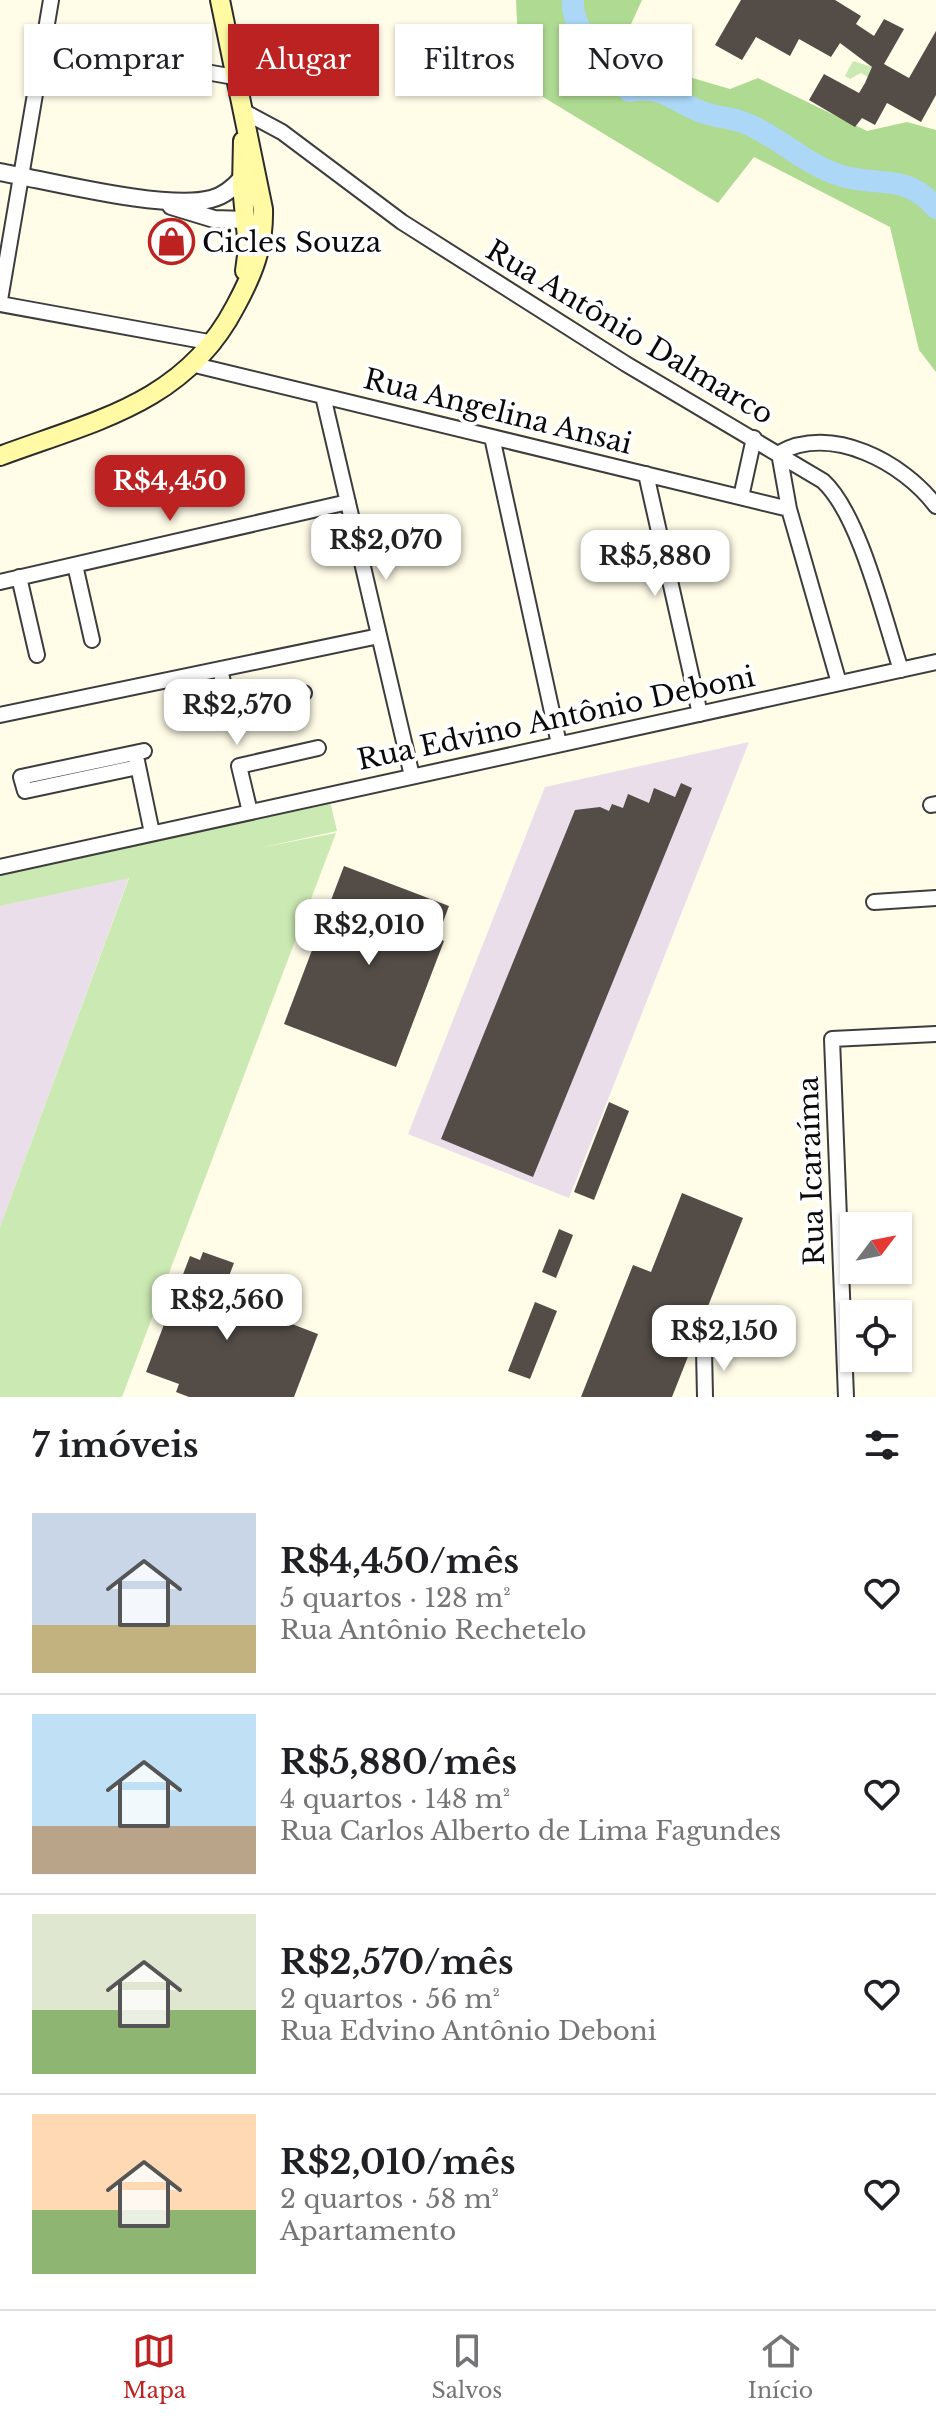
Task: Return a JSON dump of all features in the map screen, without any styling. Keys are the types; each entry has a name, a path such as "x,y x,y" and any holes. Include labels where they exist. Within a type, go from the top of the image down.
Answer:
{"main road":[{"path":"220,0 228,44"},
{"path":"0,456 139,404 170,386 195,365 214,343 254,273 262,240 260,187 238,96"},
{"path":"236,306 247,259 242,114"},
{"path":"246,220 260,187"}],"street":[{"path":"47,24 51,0"},
{"path":"35,96 0,302 214,343"},
{"name":"Rua Antônio Dalmarco","path":"242,114 282,132 402,222 626,364 823,481 842,503 901,670"},
{"path":"0,172 151,199 214,219 246,220"},
{"path":"151,199 213,199 229,191 242,178"},
{"name":"Rua Angelina Ansai","path":"195,365 789,509"},
{"path":"323,396 412,776"},
{"path":"492,437 559,744"},
{"path":"741,497 754,438"},
{"path":"839,683 789,509 779,453 808,443 869,453 900,469 936,506"},
{"path":"646,474 700,714"},
{"path":"0,582 348,502"},
{"path":"75,565 92,640"},
{"path":"19,577 37,655"},
{"path":"0,715 379,636"},
{"name":"Rua Edvino Antônio Deboni","path":"0,867 936,662"},
{"path":"220,669 229,708 304,693"},
{"path":"250,812 239,766 318,748"},
{"path":"139,757 25,791 21,777 139,757"},
{"path":"139,757 152,833"},
{"path":"874,902 936,898"},
{"name":"Rua Icaraíma","path":"846,1397 832,1039 936,1034"},
{"path":"704,1349 705,1397"}],"shaded area":[{"path":"749,742 569,1198 408,1134 545,787"},
{"path":"129,877 0,1227 0,906"}],"green space":[{"path":"516,0 642,0 631,24 559,24 559,96 692,96 692,78 730,89 758,78 867,131 907,122 936,130 936,372 919,350 890,227 754,157 718,203 541,96 543,24 517,24"},
{"path":"853,61 872,67 878,83 861,73 850,79 845,76"},
{"path":"330,801 337,831 259,848 336,833 122,1397 0,1397 0,1227 129,878 0,906 0,874"}],"building":[{"path":"741,0 835,0 861,16 856,24 874,36 884,19 904,29 884,64 909,78 936,31 936,95 921,122 887,103 875,125 862,118 855,127 809,100 824,74 859,93 865,83 872,67 840,43 831,57 799,39 790,56 756,37 742,60 715,45"},
{"path":"681,783 692,788 533,1177 441,1139 575,810 600,807 609,811 612,804 623,808 628,794 649,803 654,788 675,797"},
{"path":"344,866 449,906 437,938 444,941 396,1067 284,1024"},
{"path":"609,1102 629,1111 594,1200 574,1192"},
{"path":"682,1193 743,1218 672,1397 581,1397 633,1265 651,1272"},
{"path":"559,1229 573,1235 556,1278 542,1272"},
{"path":"203,1252 234,1263 221,1297 318,1334 294,1397 189,1397 176,1392 179,1384 146,1372 190,1256 200,1260"},
{"path":"535,1302 557,1311 530,1379 508,1371"}],"waterway":[{"path":"573,0 574,12 584,37 629,91 657,91 703,112 745,123 828,171 856,179 904,185 925,197 936,208"}],"place":[{"name":"Cicles Souza","path":"171,242"}]}
